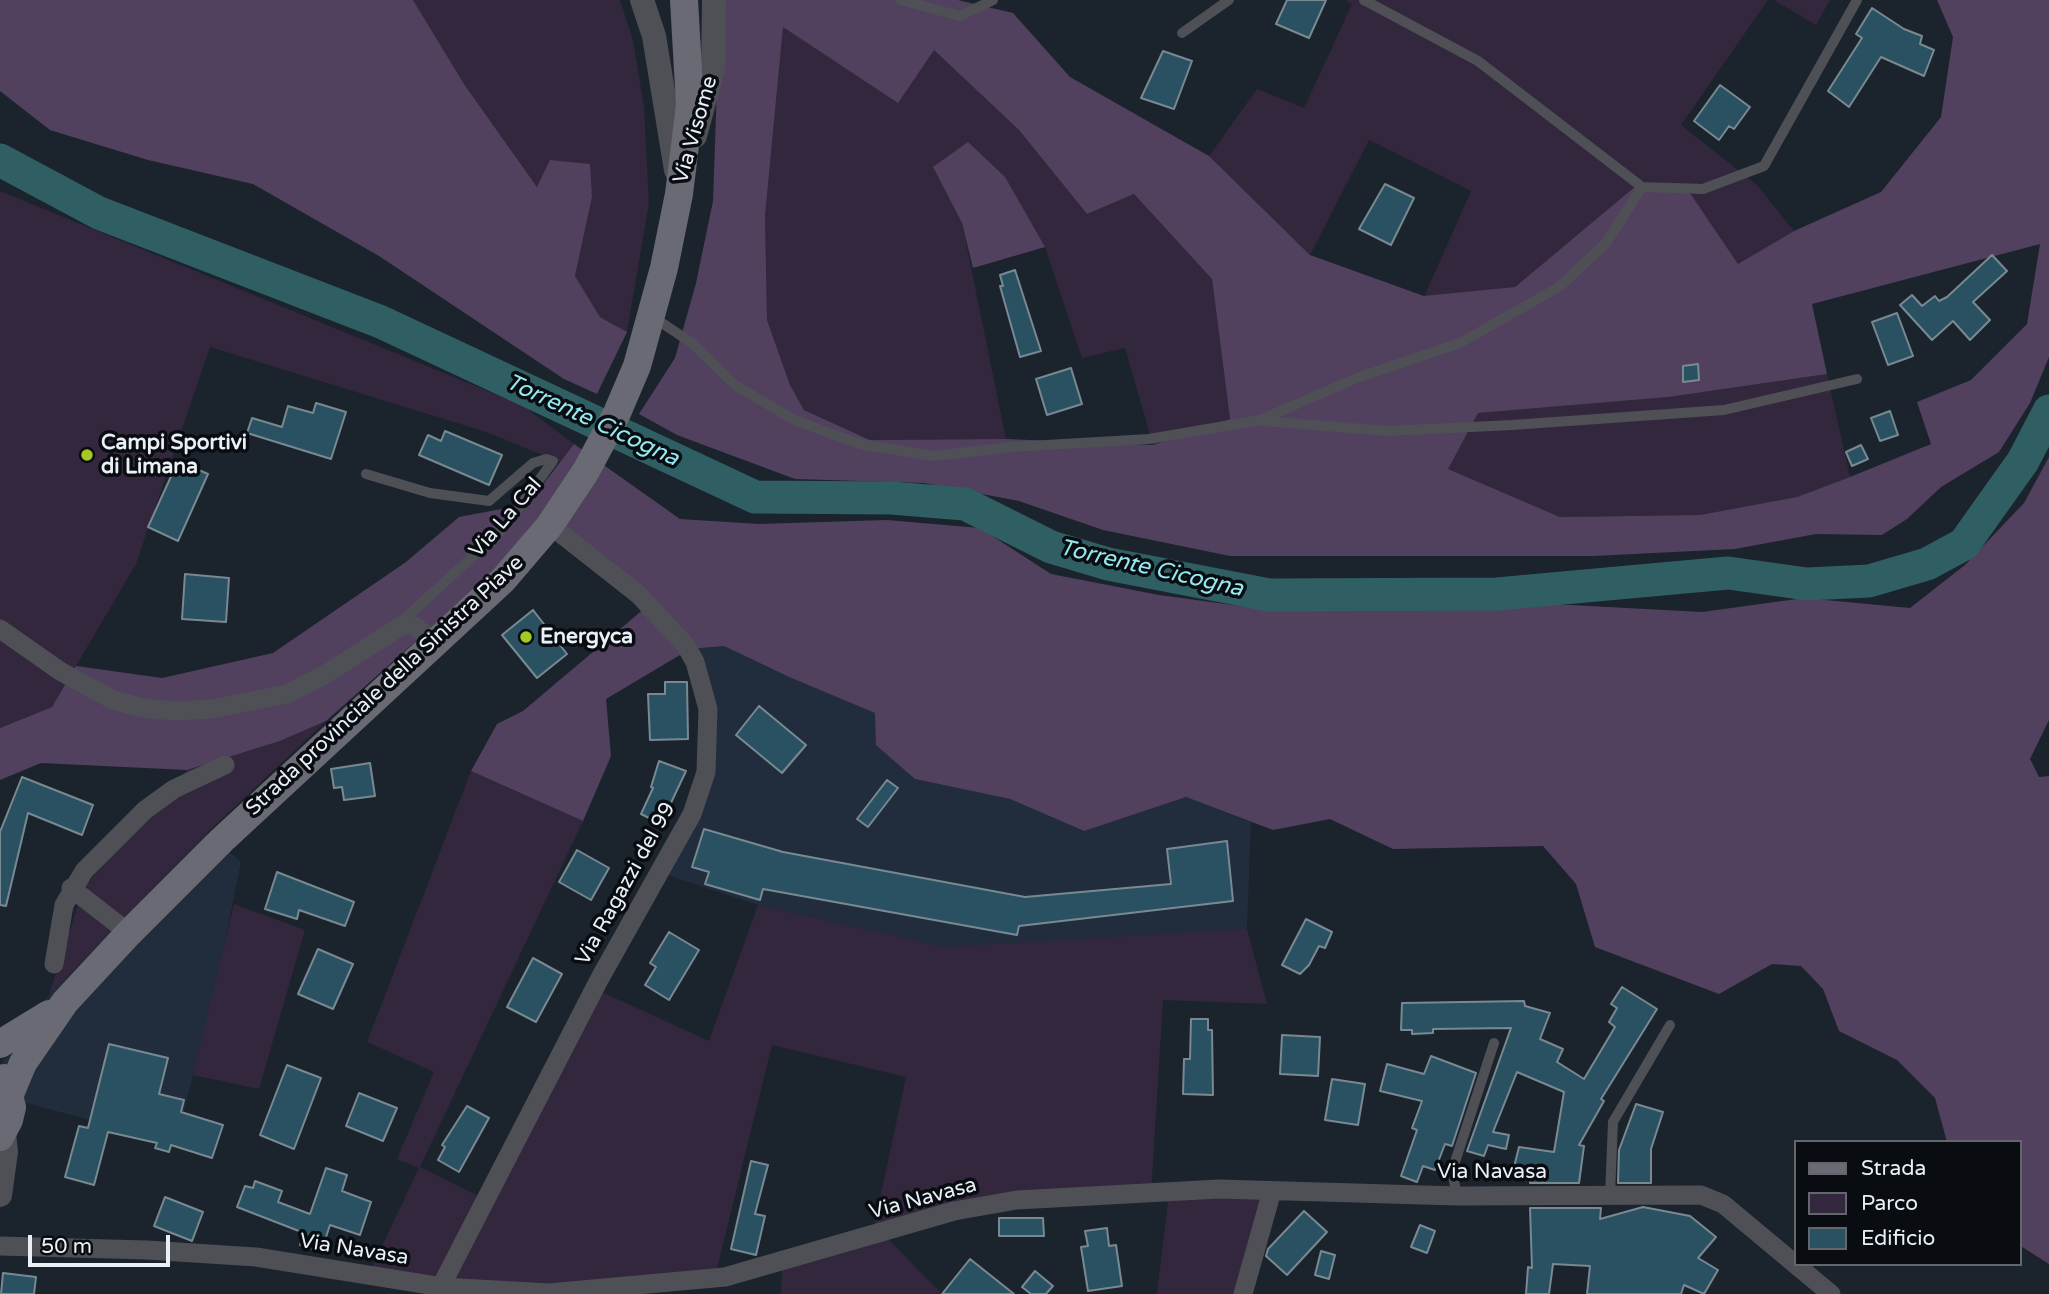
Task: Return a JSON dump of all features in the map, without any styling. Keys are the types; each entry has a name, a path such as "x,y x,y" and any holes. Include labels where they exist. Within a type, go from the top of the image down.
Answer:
{"main road":[{"name":"Strada provinciale della Sinistra Piave","path":"65,1002 129,933 241,822 503,580 550,525 586,471 617,413 637,366 653,317 679,194 690,105 684,0"},
{"path":"0,1044 65,1002"},
{"path":"2,1135 12,1107 5,1083 23,1063 65,1002"}],"street":[{"name":"Via Visome","path":"642,0 654,36 679,194"},
{"name":"Via Visome","path":"679,194 713,69 714,0"},
{"name":"Via Ragazzi del 99","path":"439,1290 600,978 692,814 708,762 708,709 695,662 686,646 639,595 550,525"},
{"path":"0,629 60,671 113,700 143,708 175,711 224,708 287,694 326,674 404,624 415,626 435,644"},
{"path":"54,964 64,905 71,888 106,846 145,810 174,789 225,765"},
{"path":"71,888 129,933"},
{"path":"0,1195 6,1152 2,1135"},
{"name":"Via Navasa","path":"0,1246 147,1250 256,1258 439,1290 549,1293 690,1282 792,1260 984,1205 1171,1191 1457,1196 1702,1195 1723,1204 1794,1263"},
{"path":"1243,1294 1272,1191"},
{"name":"Via Navasa","path":"1797,1266 1831,1294"}],"lane":[{"path":"900,0 960,16 993,0"},
{"path":"1182,33 1229,0"},
{"path":"1364,0 1478,61 1642,187 1703,189 1764,166 1857,0"},
{"path":"653,317 692,343 735,385 794,420 872,446 933,456 1012,447 1149,439 1261,420 1357,378 1460,343 1559,286 1606,243 1642,187"},
{"path":"1261,420 1387,431 1513,425 1724,410 1857,379"},
{"name":"Via La Cal","path":"366,474 430,493 489,502 533,463 546,458 553,461 537,487 504,528 396,627"},
{"path":"1610,1195 1613,1122 1670,1025"},
{"path":"1457,1196 1452,1171 1494,1042"}],"shaded area":[{"path":"0,0 413,0 464,84 537,187 550,160 590,164 592,197 575,276 600,317 627,332 597,394 564,379 379,256 253,184 148,160 50,130 0,91"},
{"path":"720,0 958,0 1013,13 1070,77 1209,156 1310,255 1424,296 1515,287 1637,185 1688,190 1738,264 1794,231 1881,192 1941,117 1953,37 1937,0 2049,0 2049,357 2030,403 1999,452 1941,487 1907,519 1882,535 1816,534 1735,549 1593,556 1230,556 1103,530 1019,501 924,483 795,479 677,435 639,414 675,358 696,283 713,201","holes":["783,27 898,103 934,50 1019,130 1087,214 1134,194 1212,279 1230,419 1153,445 1006,439 870,440 804,410 790,385 767,320 765,216","2040,244 2027,324 1971,380 1917,402 1931,444 1850,477 1797,497 1700,515 1560,517 1448,469 1478,413 1669,397 1827,374 1812,304"]},
{"path":"968,142 1005,177 1045,247 973,268 962,223 933,167"},
{"path":"574,444 680,519 759,524 887,520 980,528 1051,574 1159,595 1277,611 1551,604 1702,612 1804,598 1910,608 1965,565 2024,503 2049,457 2049,720 2030,759 2039,777 2049,776 2049,1264 2021,1246 2021,1140 1946,1140 1935,1098 1897,1060 1839,1031 1823,989 1801,966 1772,964 1719,994 1595,947 1576,884 1543,846 1393,849 1330,819 1273,830 1186,797 1084,831 1010,799 915,779 876,745 875,713 724,646 690,649 606,699 611,756 583,821 471,771 497,724 523,711 645,608 541,514 488,577 326,721 280,741 187,770 41,763 0,780 0,728 52,707 76,666 162,678 273,653 406,562 459,517 528,504"},
{"path":"724,646 875,713 915,779 1010,799 1083,831 1186,797 1251,822 1247,929 1000,960 758,905 655,871 690,806 704,761 702,705 690,649"},
{"path":"207,833 241,862 217,981 176,1143 0,1096 0,1066 49,995"}],"green space":[{"path":"413,0 620,0 633,40 644,107 649,203 627,332 600,317 575,276 592,197 538,188 464,84"},
{"path":"1346,0 1768,0 1681,125 1757,185 1794,231 1738,264 1688,190 1637,185 1515,287 1424,297 1471,191 1369,140 1310,255 1209,156 1257,89 1304,108 1352,4"},
{"path":"1774,0 1830,0 1816,25"},
{"path":"783,26 897,102 933,49 1019,130 1087,214 1134,194 1212,279 1230,419 1153,445 1125,348 1082,358 1045,247 933,167 962,223 1006,439 870,440 804,410 790,385 767,320 765,216"},
{"name":"Campi Sportivi di Limana","path":"0,191 522,405 574,444 560,462 486,432 210,347 136,564 52,707 0,728"},
{"path":"1827,374 1850,477 1797,497 1700,515 1560,517 1447,469 1478,413 1669,397"},
{"path":"326,721 207,833 49,995 84,887 187,770 280,741"},
{"path":"471,771 583,821 420,1167 484,1199 593,988 709,1041 758,905 945,947 1247,929 1267,1004 1163,1000 1151,1194 1016,1204 886,1237 942,1294 781,1294 782,1268 873,1231 906,1077 772,1045 714,1281 603,1294 370,1271 419,1168 397,1159 434,1072 367,1042"},
{"path":"234,904 305,930 259,1089 193,1075"},
{"path":"1169,1193 1275,1196 1240,1294 1157,1294"}],"building":[{"path":"1287,0 1326,0 1309,38 1276,24"},
{"path":"1872,8 1904,29 1922,36 1920,44 1934,50 1924,76 1881,57 1849,107 1828,91 1862,38 1856,34"},
{"path":"1163,51 1192,61 1174,109 1141,98"},
{"path":"1720,85 1750,107 1734,129 1729,126 1719,140 1694,121"},
{"path":"1385,184 1414,198 1391,245 1359,229"},
{"path":"1992,255 2007,271 1973,302 1990,320 1970,340 1953,321 1932,340 1900,305 1912,295 1922,306 1935,296 1939,301 1947,297"},
{"path":"1015,270 1041,351 1020,357 1000,286 1003,286 1000,275"},
{"path":"1897,313 1913,356 1888,365 1872,322"},
{"path":"1698,364 1699,380 1683,382 1683,366"},
{"path":"1071,368 1082,404 1047,415 1036,379"},
{"path":"316,403 346,412 331,459 247,433 252,418 282,427 288,406 313,413"},
{"path":"1890,411 1898,435 1880,441 1871,418"},
{"path":"445,431 502,455 489,485 419,455 428,435 441,441"},
{"path":"1861,445 1868,459 1852,466 1846,452"},
{"path":"178,461 208,474 178,541 148,527"},
{"path":"185,574 229,578 226,622 182,619"},
{"path":"533,610 567,654 537,678 502,635"},
{"path":"665,682 687,682 688,739 650,740 648,694 665,694"},
{"path":"759,706 806,745 782,773 736,735"},
{"path":"659,761 686,771 661,824 641,814 653,788 651,787"},
{"path":"370,763 375,796 344,800 342,787 334,788 331,769"},
{"path":"22,777 93,805 82,835 28,813 6,906 0,905 0,832"},
{"path":"887,780 898,788 868,827 857,819"},
{"path":"704,829 783,852 1025,897 1171,884 1167,849 1227,841 1233,901 1019,926 1017,935 763,889 760,900 705,884 709,872 692,867"},
{"path":"577,850 609,868 591,900 559,882"},
{"path":"277,872 354,902 345,926 299,910 297,919 265,909"},
{"path":"1306,919 1332,932 1325,948 1319,946 1309,965 1300,974 1282,965"},
{"path":"669,932 699,950 669,1000 645,985 656,967 650,963"},
{"path":"318,949 353,964 333,1009 298,994"},
{"path":"533,958 562,974 536,1022 507,1007"},
{"path":"1622,987 1657,1009 1601,1099 1604,1101 1579,1145 1584,1146 1579,1183 1530,1183 1530,1179 1523,1179 1524,1168 1518,1168 1515,1163 1519,1147 1554,1152 1564,1092 1517,1072 1493,1132 1509,1135 1506,1149 1488,1145 1484,1156 1467,1151 1511,1028 1433,1029 1433,1033 1412,1034 1412,1030 1401,1030 1402,1003 1524,1001 1525,1006 1550,1013 1540,1039 1563,1049 1557,1062 1584,1079 1615,1027 1609,1022 1617,1008 1611,1004"},
{"path":"1191,1019 1208,1019 1208,1030 1212,1030 1213,1095 1183,1094 1184,1059 1190,1059"},
{"path":"1282,1035 1320,1037 1318,1076 1280,1074"},
{"path":"109,1044 168,1058 159,1094 184,1100 181,1112 223,1125 212,1158 171,1145 169,1152 155,1148 157,1143 108,1132 94,1185 65,1177 79,1126 88,1128"},
{"path":"1431,1056 1476,1073 1452,1146 1445,1144 1435,1170 1423,1166 1417,1182 1401,1176 1417,1130 1412,1128 1422,1101 1380,1091 1387,1064 1424,1074"},
{"path":"287,1065 321,1078 294,1149 260,1135"},
{"path":"1332,1079 1365,1084 1358,1125 1325,1120"},
{"path":"359,1093 397,1108 383,1141 346,1126"},
{"path":"1636,1104 1663,1112 1651,1149 1651,1183 1618,1183 1619,1150"},
{"path":"467,1106 489,1118 459,1172 438,1160 445,1147 442,1145"},
{"path":"751,1161 768,1165 755,1214 765,1216 756,1255 731,1249"},
{"path":"326,1168 347,1175 342,1191 371,1202 360,1235 330,1225 321,1252 300,1245 304,1233 237,1207 245,1186 253,1188 255,1181 282,1191 278,1202 310,1214"},
{"path":"165,1197 203,1212 192,1241 154,1226"},
{"path":"1643,1207 1690,1216 1716,1237 1698,1258 1718,1270 1704,1294 1684,1285 1681,1294 1587,1294 1590,1266 1553,1264 1549,1294 1526,1294 1528,1267 1532,1268 1530,1208 1601,1208 1600,1219"},
{"path":"1304,1211 1327,1232 1287,1275 1266,1256 1268,1249"},
{"path":"999,1218 1043,1218 1044,1236 999,1236"},
{"path":"1420,1225 1435,1231 1427,1253 1411,1247"},
{"path":"1107,1228 1109,1246 1116,1245 1122,1286 1088,1291 1081,1247 1088,1246 1085,1231"},
{"path":"1321,1251 1335,1255 1329,1279 1315,1275"},
{"path":"970,1259 1014,1294 942,1294"},
{"path":"1035,1271 1053,1286 1046,1294 1031,1294 1022,1287"},
{"path":"3,1273 36,1277 34,1294 1,1294"}],"waterway":[{"name":"Torrente Cicogna","path":"0,160 99,213 381,322 755,497 891,498 965,504 1051,547 1108,564 1269,595 1497,594 1728,573 1807,584 1869,581 1927,564 1964,544 2023,461 2049,411"}],"place":[{"name":"Campi Sportivi di Limana","path":"87,455"},
{"name":"Energyca","path":"526,637"}]}
